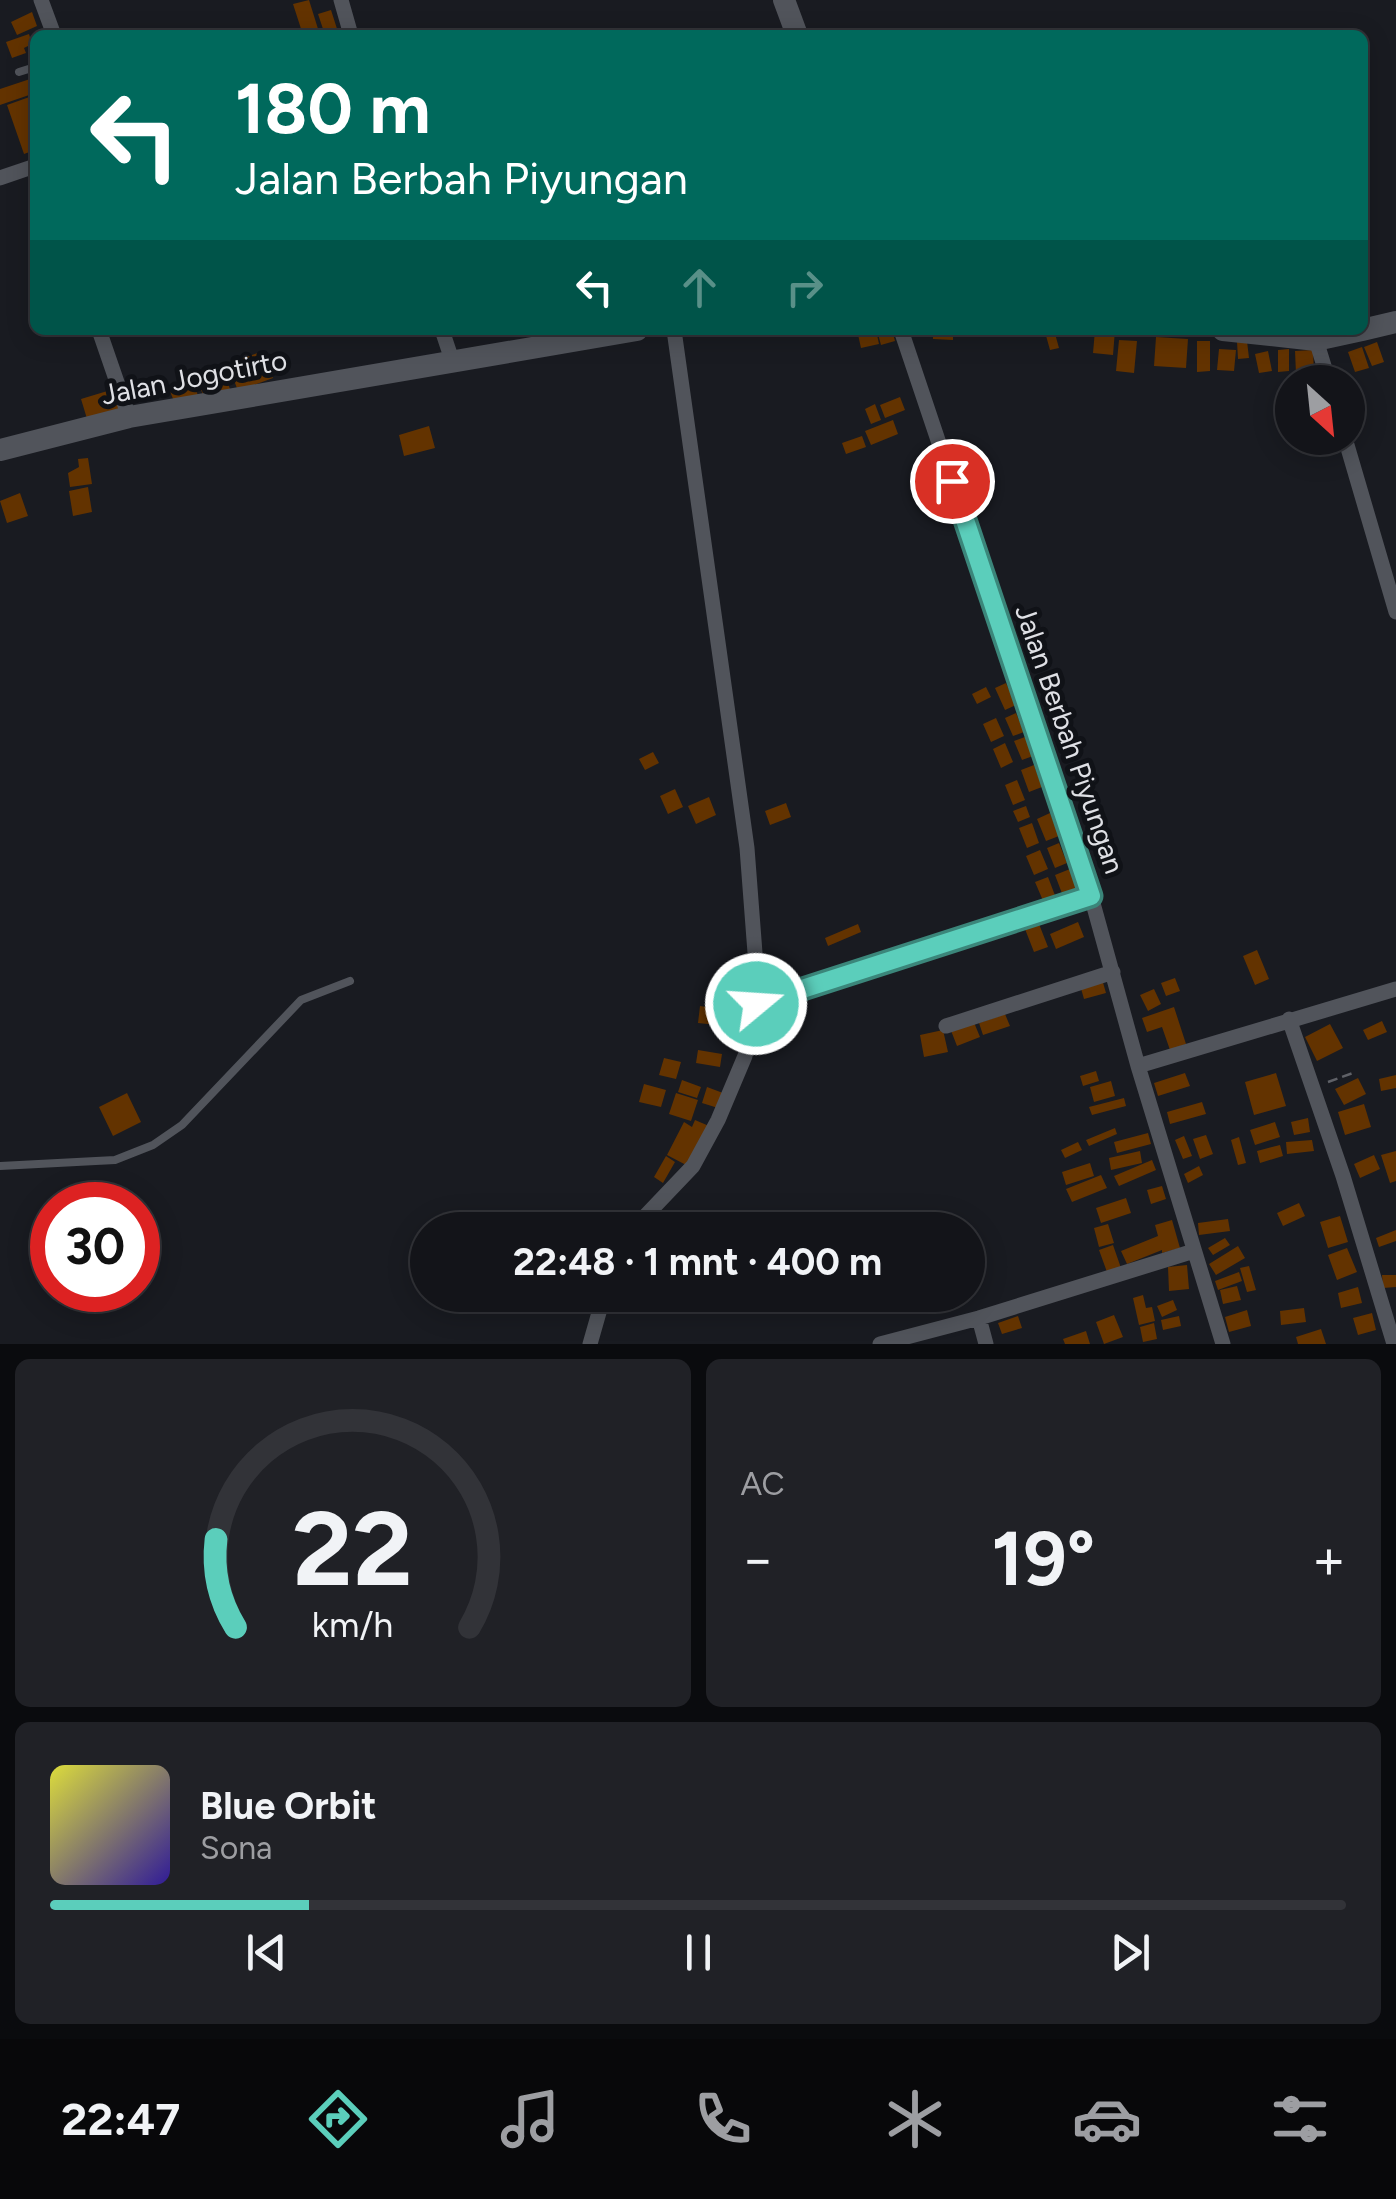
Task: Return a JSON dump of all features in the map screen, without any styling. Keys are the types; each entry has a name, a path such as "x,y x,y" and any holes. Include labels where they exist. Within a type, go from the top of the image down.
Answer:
{"street":[{"path":"41,0 52,30"},
{"path":"341,0 350,30"},
{"path":"784,0 795,30"},
{"path":"0,178 30,168"},
{"path":"1368,329 1396,322"},
{"path":"101,335 129,418"},
{"path":"444,335 452,360"},
{"name":"Jalan Jogotirto","path":"0,450 129,418 605,335"},
{"path":"649,1212 694,1166 718,1120 745,1056 756,1004 747,848 675,335"},
{"name":"Jalan Berbah Piyungan","path":"902,335 1091,896 1223,1344"},
{"path":"1270,335 1316,340 1339,335"},
{"path":"1316,340 1323,365"},
{"path":"1350,455 1396,612"},
{"path":"756,1004 1091,896"},
{"path":"946,1026 1113,972"},
{"path":"1138,1066 1396,989"},
{"path":"1289,1019 1394,1344"},
{"path":"880,1344 979,1318 1194,1251"},
{"path":"590,1344 599,1312"},
{"path":"979,1318 986,1344"}],"lane":[{"path":"19,72 30,69"},
{"path":"0,1166 114,1160 154,1145 182,1125 301,1000 350,981"}],"path":[{"path":"1312,1088 1353,1074"}],"building":[{"path":"309,0 318,30 301,30 293,4"},
{"path":"331,10 337,30 323,30 318,14"},
{"path":"32,12 37,26 17,35 11,22"},
{"path":"29,34 30,37 30,45 24,48 26,53 12,58 6,42"},
{"path":"30,79 30,95 0,105 0,89"},
{"path":"30,97 30,152 24,154 7,105"},
{"path":"858,335 877,335 879,344 861,348"},
{"path":"878,335 893,335 895,341 881,345"},
{"path":"933,335 953,335 953,340 933,339"},
{"path":"1046,335 1055,335 1059,348 1050,350"},
{"path":"1095,335 1115,335 1113,355 1093,353"},
{"path":"1156,337 1188,339 1186,368 1154,366"},
{"path":"1119,340 1137,341 1134,373 1116,371"},
{"path":"1197,341 1210,341 1210,371 1197,372"},
{"path":"1247,341 1249,358 1238,359 1237,342"},
{"path":"1377,342 1384,362 1372,366 1364,347"},
{"path":"1362,347 1369,368 1353,365 1348,352"},
{"path":"1219,349 1236,350 1234,371 1217,370"},
{"path":"1289,349 1289,365 1278,365 1278,350"},
{"path":"1313,350 1314,365 1296,365 1295,351"},
{"path":"263,351 273,378 238,391 228,364"},
{"path":"1268,351 1272,371 1259,373 1255,354"},
{"path":"222,366 230,389 204,398 196,375"},
{"path":"192,380 199,398 176,406 169,389"},
{"path":"114,389 121,412 88,422 81,399"},
{"path":"900,397 905,410 885,418 880,405"},
{"path":"875,404 881,420 871,424 865,409"},
{"path":"893,420 898,434 871,445 865,431"},
{"path":"429,426 435,448 404,456 399,435"},
{"path":"862,436 866,447 846,454 842,443"},
{"path":"88,458 92,484 70,487 68,473 79,467 78,459"},
{"path":"88,487 92,512 73,516 69,491"},
{"path":"20,493 28,516 7,523 0,501"},
{"path":"1006,683 1016,705 1005,710 995,688"},
{"path":"986,687 991,697 977,704 972,694"},
{"path":"1016,713 1024,732 1013,736 1005,718"},
{"path":"996,718 1004,736 991,742 983,724"},
{"path":"1025,737 1033,756 1022,760 1014,741"},
{"path":"1005,743 1013,762 1001,768 993,749"},
{"path":"653,752 659,763 645,770 639,759"},
{"path":"1034,765 1042,787 1029,792 1021,770"},
{"path":"1017,780 1025,800 1013,805 1005,785"},
{"path":"675,789 683,807 668,814 660,796"},
{"path":"709,797 716,815 696,824 688,806"},
{"path":"786,803 791,817 770,825 765,811"},
{"path":"1026,806 1030,817 1018,822 1013,811"},
{"path":"1050,813 1059,836 1046,841 1037,819"},
{"path":"1032,823 1039,843 1027,848 1019,828"},
{"path":"1059,843 1067,863 1055,868 1047,848"},
{"path":"1040,850 1048,869 1034,875 1026,856"},
{"path":"1070,869 1078,890 1063,896 1055,875"},
{"path":"1048,877 1056,898 1044,903 1035,882"},
{"path":"1078,922 1084,937 1056,949 1050,934"},
{"path":"858,924 861,932 828,946 825,938"},
{"path":"1039,924 1048,947 1034,952 1025,929"},
{"path":"1257,950 1269,979 1255,985 1243,956"},
{"path":"1175,978 1180,991 1166,996 1161,983"},
{"path":"726,979 743,985 735,1006 719,1000"},
{"path":"1102,979 1106,993 1084,999 1080,985"},
{"path":"1154,989 1161,1004 1148,1011 1140,995"},
{"path":"700,1006 727,1010 726,1026 698,1023"},
{"path":"1174,1007 1186,1044 1170,1050 1162,1027 1147,1032 1142,1018"},
{"path":"1005,1014 1010,1026 983,1035 979,1023"},
{"path":"973,1020 980,1037 957,1046 950,1028"},
{"path":"1382,1021 1387,1032 1368,1040 1363,1030"},
{"path":"1330,1024 1343,1048 1317,1061 1305,1037"},
{"path":"943,1030 948,1052 924,1057 920,1035"},
{"path":"698,1050 722,1054 720,1067 696,1063"},
{"path":"664,1058 681,1062 676,1079 659,1075"},
{"path":"1096,1071 1099,1081 1083,1086 1080,1076"},
{"path":"1185,1073 1190,1086 1158,1096 1154,1083"},
{"path":"1276,1073 1286,1106 1254,1115 1245,1082"},
{"path":"1396,1075 1396,1088 1381,1091 1379,1079"},
{"path":"1358,1078 1366,1094 1344,1105 1335,1089"},
{"path":"682,1080 701,1087 697,1098 678,1092"},
{"path":"1111,1081 1115,1096 1094,1102 1090,1087"},
{"path":"644,1084 666,1090 661,1107 639,1102"},
{"path":"707,1087 723,1093 718,1108 702,1103"},
{"path":"127,1093 141,1122 113,1136 99,1107"},
{"path":"676,1093 698,1100 691,1121 669,1114"},
{"path":"1124,1098 1126,1106 1092,1115 1089,1107"},
{"path":"1202,1102 1206,1114 1170,1124 1167,1112"},
{"path":"1364,1104 1371,1127 1345,1135 1338,1112"},
{"path":"1308,1118 1310,1132 1294,1135 1291,1122"},
{"path":"695,1120 709,1126 688,1166 667,1155 684,1122 692,1127"},
{"path":"1275,1122 1280,1137 1255,1145 1250,1130"},
{"path":"1115,1128 1117,1134 1089,1146 1086,1140"},
{"path":"1148,1133 1151,1144 1117,1153 1114,1142"},
{"path":"1206,1135 1213,1154 1200,1159 1193,1139"},
{"path":"1184,1136 1192,1156 1183,1159 1175,1140"},
{"path":"1239,1137 1246,1163 1238,1165 1231,1140"},
{"path":"1312,1140 1314,1151 1287,1154 1286,1142"},
{"path":"1078,1142 1082,1150 1065,1158 1061,1150"},
{"path":"1280,1145 1283,1156 1260,1163 1257,1151"},
{"path":"1140,1151 1142,1163 1111,1170 1109,1158"},
{"path":"1396,1151 1396,1181 1390,1183 1381,1155"},
{"path":"1374,1155 1380,1169 1360,1178 1354,1164"},
{"path":"666,1156 675,1162 663,1183 654,1177"},
{"path":"1152,1160 1156,1170 1119,1186 1114,1176"},
{"path":"1090,1163 1094,1176 1066,1185 1062,1172"},
{"path":"1199,1166 1203,1175 1188,1183 1184,1174"},
{"path":"1101,1175 1107,1188 1072,1202 1066,1189"},
{"path":"1162,1186 1166,1199 1151,1204 1147,1190"},
{"path":"1126,1198 1131,1213 1101,1223 1096,1208"},
{"path":"1299,1203 1305,1216 1283,1226 1277,1213"},
{"path":"1340,1216 1348,1242 1328,1248 1320,1222"},
{"path":"1228,1219 1230,1231 1199,1235 1198,1223"},
{"path":"1172,1220 1180,1248 1162,1250 1127,1264 1121,1251 1158,1236 1155,1225"},
{"path":"1108,1224 1114,1243 1099,1247 1094,1228"},
{"path":"1396,1230 1396,1241 1379,1247 1376,1238"},
{"path":"1225,1238 1230,1245 1213,1255 1208,1248"},
{"path":"1113,1245 1121,1268 1107,1272 1099,1250"},
{"path":"1238,1246 1245,1258 1216,1275 1209,1264"},
{"path":"1347,1248 1357,1272 1337,1280 1328,1255"},
{"path":"1187,1265 1189,1289 1169,1291 1168,1267"},
{"path":"1249,1266 1256,1290 1247,1292 1240,1268"},
{"path":"1239,1272 1242,1281 1218,1290 1215,1281"},
{"path":"1382,1275 1396,1275 1396,1287 1383,1288"},
{"path":"1237,1286 1241,1300 1223,1304 1220,1290"},
{"path":"1358,1287 1362,1303 1341,1308 1338,1293"},
{"path":"1143,1295 1146,1308 1152,1307 1155,1321 1139,1325 1133,1298"},
{"path":"1173,1300 1177,1310 1162,1317 1157,1306"},
{"path":"1304,1308 1306,1322 1281,1325 1280,1311"},
{"path":"1247,1310 1251,1326 1229,1332 1225,1317"},
{"path":"1372,1313 1376,1330 1358,1335 1353,1318"},
{"path":"1114,1315 1123,1337 1104,1344 1096,1322"},
{"path":"1018,1316 1022,1328 1002,1334 998,1323"},
{"path":"1179,1316 1181,1326 1163,1330 1161,1320"},
{"path":"1154,1323 1157,1339 1143,1342 1140,1327"},
{"path":"1321,1329 1326,1344 1298,1344 1296,1337"},
{"path":"1086,1331 1090,1344 1065,1344 1063,1339"}],"route":[{"path":"756,1004 1091,896 952,481"}]}
